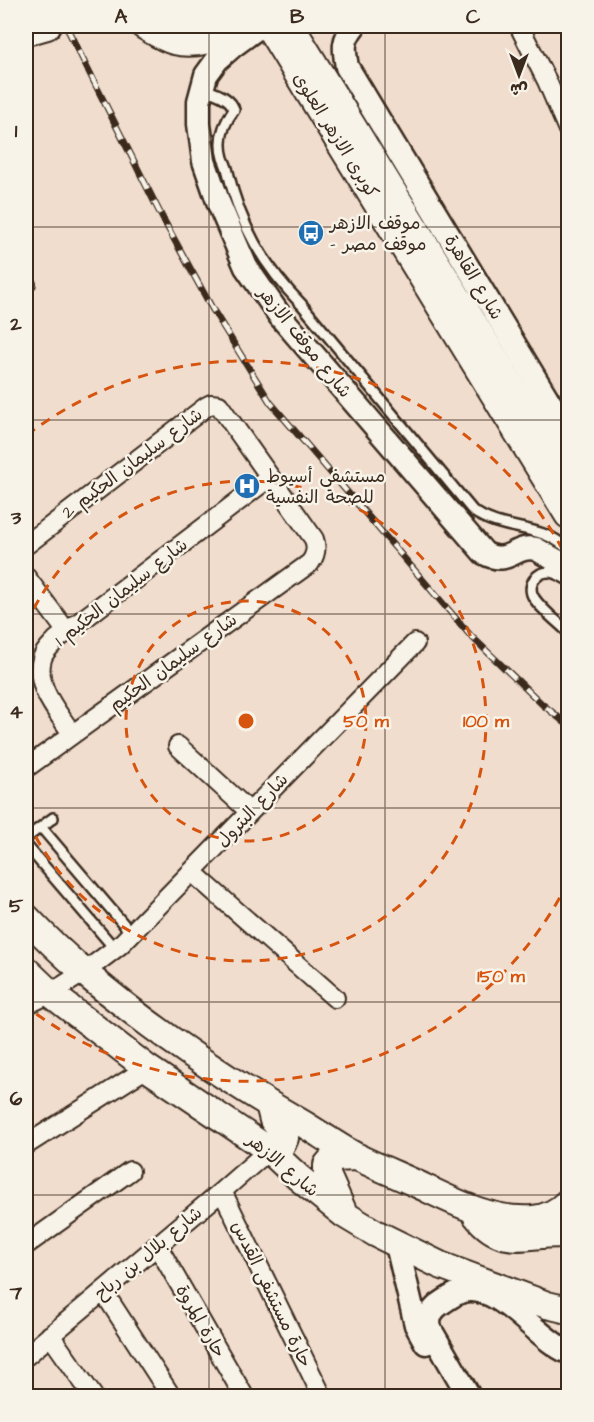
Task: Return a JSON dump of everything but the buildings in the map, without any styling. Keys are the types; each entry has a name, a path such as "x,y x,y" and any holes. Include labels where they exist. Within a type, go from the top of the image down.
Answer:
{"main road":[{"path":"26,32 47,26"},
{"path":"144,26 172,41 186,43 212,39 233,26"},
{"name":"كوبرى الازهر العلوى","path":"268,26 507,395"},
{"name":"كوبرى الازهر العلوى","path":"291,26 507,395"},
{"path":"507,395 568,474"},
{"path":"507,395 568,515"},
{"path":"26,917 85,973 180,1045 269,1104 358,1157 472,1209 517,1219 549,1216 568,1202"},
{"name":"شارع الازهر","path":"26,970 50,993 147,1068 269,1150 314,1191 345,1215 397,1245 449,1269 547,1305 568,1310"},
{"path":"269,1104 275,1124 285,1138 278,1149 269,1150"},
{"path":"345,1215 327,1175 327,1164 333,1158 358,1157"},
{"path":"472,1209 485,1225 511,1237 568,1235"}],"street":[{"name":"شارع موقف الازهر","path":"260,26 217,60 206,75 199,101 199,124 204,161 219,204 246,267 265,278 280,316 396,435 484,553 491,557 505,558 521,549 531,548 568,567"},
{"name":"شارع القاهرة","path":"354,26 346,35 344,50 347,67 568,433"},
{"path":"519,26 547,81 568,130"},
{"name":"شارع سليمان الحكيم 2","path":"26,545 211,404 219,405 270,477"},
{"name":"شارع سليمان الحكيم","path":"26,768 310,563 316,553 314,539 270,477"},
{"name":"شارع سليمان الحكيم 1","path":"72,734 46,693 41,676 42,659 46,651 56,640 270,477"},
{"path":"26,577 67,632"},
{"name":"شارع البترول","path":"26,1005 85,973 132,934 415,642"},
{"path":"178,747 250,812"},
{"path":"192,872 335,998"},
{"path":"26,1145 147,1068"},
{"name":"شارع بلال بن رباح","path":"26,1356 269,1150"},
{"path":"26,1245 130,1171"},
{"name":"حارة مستشفى القدس","path":"222,1191 322,1396"},
{"name":"حارة المروة","path":"157,1245 244,1396"},
{"path":"397,1245 416,1325 458,1396"},
{"path":"103,1291 171,1396"},
{"path":"469,1396 429,1324 431,1312 435,1307 460,1292 478,1291 493,1296 568,1352"},
{"path":"50,1335 93,1396"}],"lane":[{"path":"202,88 226,99 233,106 234,110 228,118 222,135 223,157 236,201 265,278"},
{"path":"396,435 473,511 501,524 539,532 553,538 568,549"},
{"path":"568,580 554,573 543,573 533,580 531,590 535,600 568,632"},
{"path":"26,838 53,818"},
{"path":"41,827 132,934"},
{"path":"26,846 115,949"}],"railway":[{"path":"66,26 162,217 213,310 270,402 470,635 542,704 568,725"}],"place":[{"name":"موقف الازهر - موقف مصر","path":"311,233"},
{"name":"مستشفى أسيوط للصحة النفسية","path":"247,486"}]}
